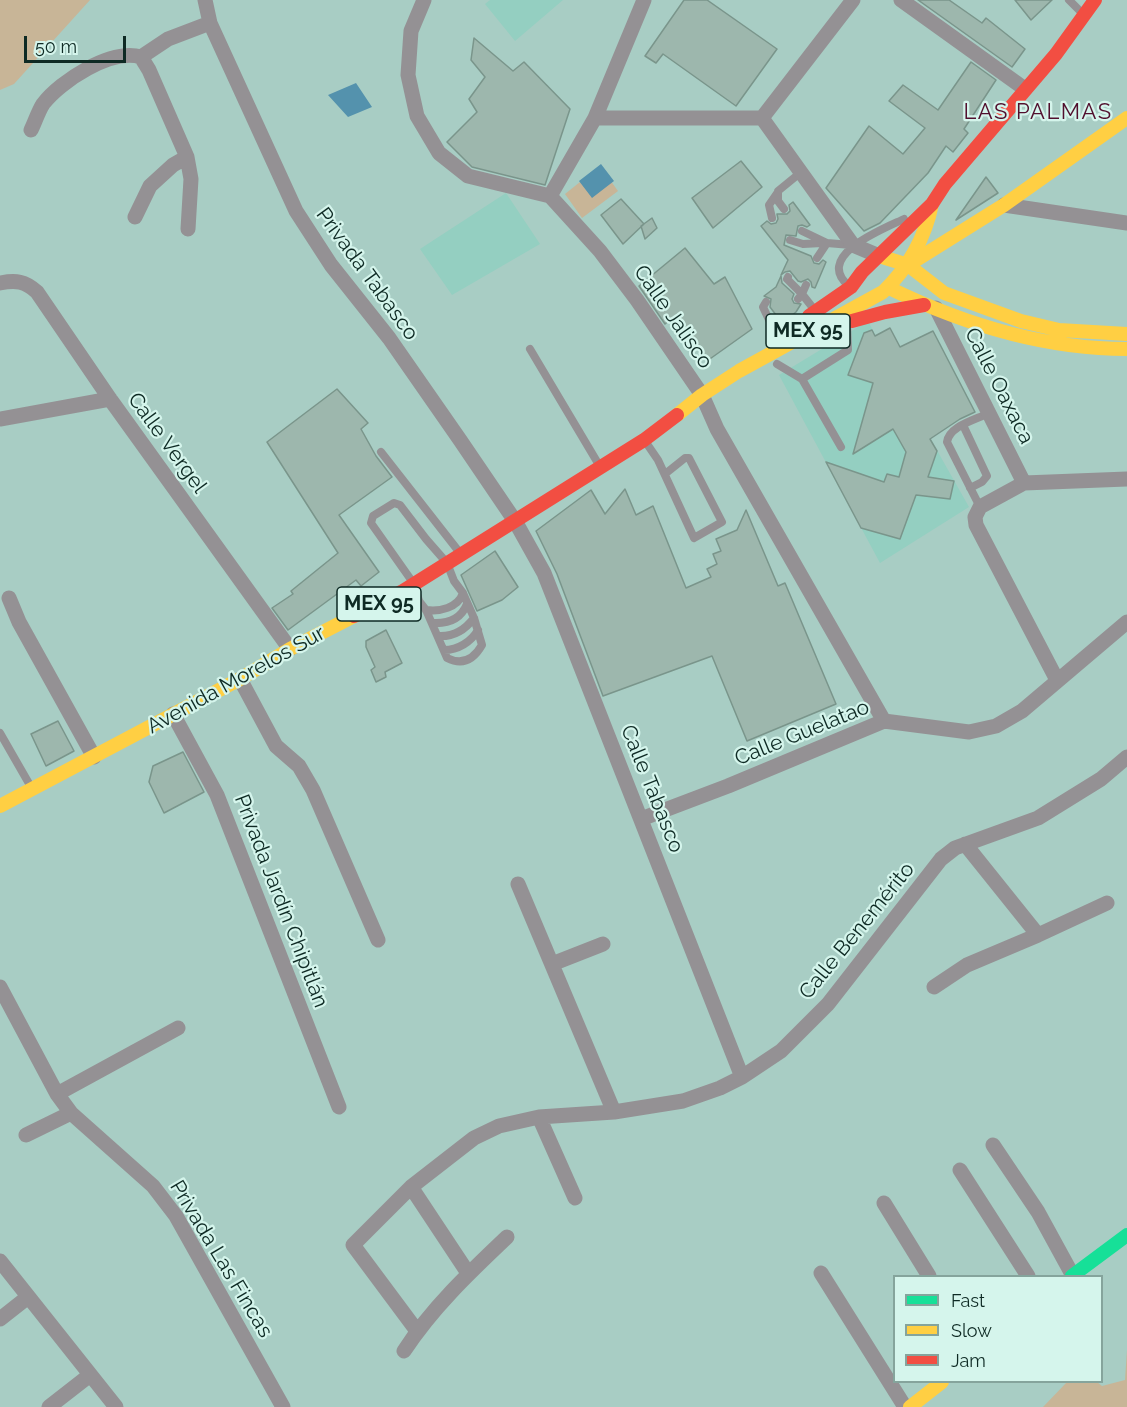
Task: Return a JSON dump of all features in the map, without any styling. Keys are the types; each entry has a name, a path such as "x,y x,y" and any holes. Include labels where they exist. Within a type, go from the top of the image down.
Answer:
{"main road":[{"name":"MEX 95","path":"932,204 945,184 1056,54 1095,0"},
{"path":"908,265 1004,205 1127,118"},
{"name":"Avenida Morelos Sur","path":"739,371 751,354 774,332 816,312 855,289 879,256 932,204"},
{"name":"Avenida Morelos Sur","path":"0,806 414,584 644,440 702,395 739,371 879,292 908,265 929,218 932,204"},
{"path":"879,256 908,265 944,293 1021,321 1059,330 1127,334"},
{"path":"879,292 1018,336 1078,346 1127,349"},
{"path":"739,371 777,364 847,324 868,315 930,307"},
{"path":"1074,1275 1127,1235"},
{"path":"910,1407 941,1383"}],"street":[{"name":"Privada Tabasco","path":"205,0 210,24 296,211 331,265 389,338 515,520"},
{"path":"424,0 411,31 408,75 417,116 439,153 468,176 550,196 595,118 644,0"},
{"path":"762,118 853,0"},
{"path":"901,0 1025,89"},
{"path":"141,57 168,39 210,24"},
{"path":"31,130 42,105 59,87 85,70 113,58 132,54 141,57 149,70 187,157 191,179 188,229"},
{"path":"595,118 762,118"},
{"path":"762,118 853,245 879,256"},
{"path":"135,217 150,186 173,165 187,157"},
{"name":"Calle Jalisco","path":"550,196 600,251 702,395 717,429 884,721"},
{"path":"1004,205 1127,223"},
{"name":"Calle Vergel","path":"0,283 16,280 28,284 37,292 110,399 290,649"},
{"name":"Calle Oaxaca","path":"930,307 989,413 1024,483"},
{"path":"0,419 110,399"},
{"path":"1057,680 976,525 975,517 980,507 1024,483 1127,479"},
{"name":"Calle Tabasco","path":"515,520 544,573 742,1077"},
{"path":"9,598 18,621 94,757"},
{"name":"Calle Guelatao","path":"641,819 728,786 884,721 969,732 996,726 1022,711 1127,622"},
{"path":"240,679 276,746 298,766 313,790 378,940"},
{"name":"Privada Jardín Chipitlán","path":"173,714 217,795 339,1107"},
{"name":"Calle Benemérito","path":"417,1331 353,1245 411,1187 474,1138 499,1126 538,1117 614,1112 682,1101 720,1088 742,1077 781,1051 828,1004 941,859 955,848 1038,818 1101,779 1127,757"},
{"path":"965,844 1038,935"},
{"path":"518,884 614,1112"},
{"path":"934,987 967,965 1107,903"},
{"path":"552,964 603,944"},
{"name":"Privada Las Fincas","path":"0,987 57,1094 71,1113 153,1186 176,1216 283,1407"},
{"path":"57,1094 178,1028"},
{"path":"26,1135 71,1113"},
{"path":"538,1117 575,1198"},
{"path":"993,1145 1038,1212 1072,1275"},
{"path":"960,1170 1027,1275"},
{"path":"411,1187 468,1273"},
{"path":"884,1203 928,1275"},
{"path":"404,1351 417,1331 468,1273 507,1237"},
{"path":"0,1261 116,1407"},
{"path":"821,1273 905,1407"},
{"path":"0,1319 28,1297"},
{"path":"49,1407 90,1375"}],"lane":[{"path":"1069,0 1084,15"},
{"path":"772,218 769,205 778,191 800,173"},
{"path":"778,191 778,201 784,209"},
{"path":"855,289 840,279 838,270 839,262 853,245 932,204"},
{"path":"802,231 826,243"},
{"path":"790,240 801,247 826,243 853,245"},
{"path":"817,258 826,243"},
{"path":"787,280 816,312"},
{"path":"800,297 806,285"},
{"path":"766,302 763,307 774,332"},
{"path":"774,332 773,320 777,316"},
{"path":"802,379 848,350 847,324"},
{"path":"530,349 600,466"},
{"path":"777,364 802,379 841,447"},
{"path":"980,507 947,442 948,435 989,413"},
{"path":"963,425 987,476 982,482 970,488"},
{"path":"644,440 665,474 694,538 722,522 689,458 685,458 665,474"},
{"path":"381,452 461,554"},
{"path":"394,503 400,505 447,563 474,618 482,645 476,655 464,662 454,662 447,658 426,610 419,601 414,584 371,523 373,516 394,503"},
{"path":"426,610 438,612 445,609 460,600 463,594"},
{"path":"432,623 443,624 457,618 463,613 467,604"},
{"path":"438,636 446,637 462,631 474,618"},
{"path":"444,650 452,650 466,643 475,636 478,630"},
{"path":"0,733 32,789"}],"shaded area":[{"path":"0,0 90,0 14,84 0,90"},
{"path":"490,0 563,0 515,41 485,4"},
{"path":"600,166 618,191 582,218 565,194"},
{"path":"506,193 540,244 452,295 420,249"},
{"path":"868,321 969,507 880,563 779,375"},
{"path":"1127,1350 1127,1407 1043,1407 1066,1383 1098,1383 1102,1386 1125,1380"}],"water":[{"path":"356,83 372,107 348,117 328,95"},
{"path":"601,164 614,181 592,198 579,181"}],"building":[{"path":"684,0 707,0 777,49 736,106 663,54 656,63 645,56"},
{"path":"918,0 949,0 982,23 986,18 1025,49 1012,67"},
{"path":"1015,0 1052,0 1031,20"},
{"path":"474,38 513,71 524,62 570,109 545,185 472,167 447,142 477,112 469,99 485,77 471,60"},
{"path":"971,62 996,80 964,129 968,133 953,152 946,146 928,173 880,223 864,231 826,188 869,126 903,154 925,128 889,101 903,85 938,110"},
{"path":"741,161 762,187 713,228 692,198"},
{"path":"986,177 998,193 956,220"},
{"path":"621,199 644,224 623,244 601,215"},
{"path":"793,202 810,225 798,226 796,236 786,235 784,245 811,256 814,263 819,264 823,260 826,262 815,288 808,279 798,281 790,271 781,275 788,260 761,226 767,221 771,224 776,223 777,214 787,214 790,211 789,205"},
{"path":"652,218 657,228 645,239 641,226"},
{"path":"685,248 714,284 725,277 752,329 707,361 677,314 665,324 639,286"},
{"path":"781,276 782,283 794,294 792,299 794,303 801,304 796,312 782,323 770,307 771,299 764,296 776,287"},
{"path":"890,328 900,347 933,331 975,412 930,439 937,451 928,477 954,481 950,499 916,495 900,539 861,528 826,462 884,482 887,474 899,477 906,452 893,429 853,454 873,383 848,375 864,333 872,330 875,336"},
{"path":"337,389 368,423 361,429 376,456 392,477 339,515 379,572 361,586 356,580 288,630 272,608 293,594 291,591 338,553 267,442"},
{"path":"625,489 636,515 653,506 686,588 711,577 707,569 717,564 713,554 721,551 716,539 737,530 746,510 778,586 785,583 836,704 747,741 712,656 603,696 557,574 536,531 591,490 605,514"},
{"path":"495,551 518,587 502,600 477,611 461,575"},
{"path":"386,630 402,663 385,672 386,677 376,682 371,670 375,667 366,647 366,641"},
{"path":"58,721 74,751 46,766 31,734"},
{"path":"183,752 204,792 164,813 149,782 153,766"}],"traffic: fast":[{"path":"1073,1275 1127,1235"}],"traffic: slow":[{"path":"908,265 1004,205 1127,118"},
{"path":"677,415 702,395 739,371 883,292 908,263 925,229 932,204"},
{"path":"879,256 908,265 944,293 1021,321 1059,330 1127,334"},
{"path":"889,288 946,313 1005,332 1065,345 1127,349"},
{"path":"0,806 354,616"},
{"path":"910,1407 941,1383"}],"traffic: jam":[{"path":"809,316 851,287 862,272 932,204 945,184 1056,54 1095,0"},
{"path":"852,321 924,305"},
{"path":"354,616 403,591 644,440 677,415"}],"district":[{"name":"LAS PALMAS","path":"1038,112"}]}
